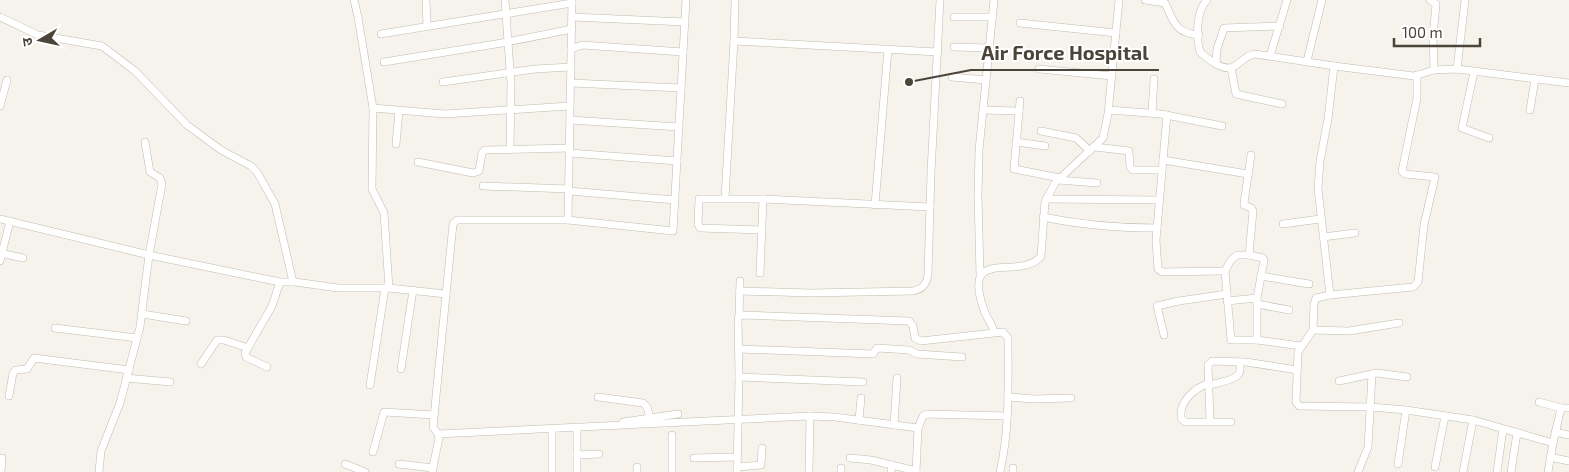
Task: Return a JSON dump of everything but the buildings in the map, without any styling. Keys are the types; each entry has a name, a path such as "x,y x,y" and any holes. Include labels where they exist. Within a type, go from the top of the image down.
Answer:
{"street":[{"path":"354,0 373,108 372,189 384,213 387,288 370,385"},
{"path":"426,0 428,26"},
{"path":"505,0 511,73 510,148"},
{"path":"399,464 432,470 438,434 433,427 434,415 454,221 568,220 673,231 686,0"},
{"path":"725,198 735,0"},
{"path":"740,291 811,293 918,290 926,284 928,280 940,0"},
{"path":"994,0 979,150 978,187 980,275 978,282 983,308 994,332"},
{"path":"980,275 987,270 1025,265 1037,261 1041,256 1046,199 1059,179 1103,138 1109,110 1119,0"},
{"path":"1145,0 1166,3 1178,29 1188,34 1199,35"},
{"path":"1207,0 1203,4 1199,18 1200,52 1216,64 1231,68 1252,54 1334,66 1417,75 1434,70 1456,69 1569,83"},
{"path":"1270,56 1287,0"},
{"path":"1307,62 1322,0"},
{"path":"1430,0 1436,4 1433,33 1434,70"},
{"path":"1456,69 1465,0"},
{"path":"381,34 507,15 572,2 568,220"},
{"path":"572,17 685,22"},
{"path":"954,17 992,17"},
{"path":"2,18 38,35 102,46 135,71 186,125 221,150 251,166 257,172 274,204 293,282"},
{"path":"1020,23 1116,33"},
{"path":"1216,64 1219,39 1224,28 1280,26"},
{"path":"384,62 509,42 572,29"},
{"path":"734,41 938,52"},
{"path":"571,50 582,46 683,52"},
{"path":"954,47 989,48"},
{"path":"875,205 888,49"},
{"path":"1330,294 1320,219 1319,171 1328,119 1334,66"},
{"path":"443,82 535,69 571,67"},
{"path":"1231,68 1236,94 1282,104"},
{"path":"1039,69 1112,76"},
{"path":"1474,72 1462,128 1489,138"},
{"path":"1417,75 1417,98 1402,171 1405,174 1435,177 1424,225 1418,282 1413,287 1330,294 1314,300 1313,330 1298,352 1296,402 1299,406 1371,407 1473,420 1553,443"},
{"path":"952,77 986,80"},
{"path":"1152,113 1154,79"},
{"path":"1530,110 1535,79"},
{"path":"0,106 7,80"},
{"path":"571,83 681,88"},
{"path":"1020,102 1014,169 1059,179 1097,183"},
{"path":"373,108 445,114 570,106"},
{"path":"396,144 399,110"},
{"path":"983,110 1019,111"},
{"path":"1109,110 1167,115 1222,126"},
{"path":"1167,115 1155,245 1158,268 1160,272 1225,271"},
{"path":"570,120 679,127"},
{"path":"1040,131 1076,138 1092,149 1129,151 1130,167 1132,170 1162,170"},
{"path":"99,472 101,451 120,403 137,338 162,184 160,178 150,172 145,142"},
{"path":"1016,142 1045,146"},
{"path":"418,162 476,173 480,168 483,151 510,148 570,150 677,161"},
{"path":"1250,255 1253,211 1252,208 1244,203 1251,154"},
{"path":"1163,160 1248,174"},
{"path":"483,186 569,190 674,200"},
{"path":"762,230 700,228 698,226 699,199 762,198 930,207"},
{"path":"760,273 762,198"},
{"path":"1046,199 1159,200"},
{"path":"1043,217 1083,225 1157,228"},
{"path":"0,219 149,255 280,282 338,288 387,288 446,294"},
{"path":"1283,224 1320,219"},
{"path":"10,221 1,256 23,258"},
{"path":"1322,237 1354,233"},
{"path":"1257,340 1257,301 1263,258 1241,254 1233,257 1225,271 1231,340 1257,340 1301,346"},
{"path":"1261,276 1309,284"},
{"path":"267,367 246,357 245,353 272,306 280,282"},
{"path":"740,282 737,470 761,465 762,448"},
{"path":"401,369 413,290"},
{"path":"1164,335 1157,306 1179,300 1227,298 1257,301 1289,310"},
{"path":"142,314 186,321"},
{"path":"739,316 909,321 913,326 915,338 921,341 1003,332 1008,338 1008,397 1000,472"},
{"path":"1313,330 1353,330 1399,323"},
{"path":"55,328 137,338"},
{"path":"201,364 215,342 220,340 248,348"},
{"path":"739,349 872,354 877,348 909,350 917,354 962,357"},
{"path":"8,396 13,373 16,370 28,369 34,358 128,370"},
{"path":"1210,421 1208,365 1210,362 1240,362 1297,370"},
{"path":"1231,422 1185,422 1180,414 1183,406 1195,390 1237,376 1240,371 1240,362"},
{"path":"1339,382 1382,373 1407,376"},
{"path":"1358,472 1368,447 1372,374"},
{"path":"739,377 863,382"},
{"path":"126,378 170,382"},
{"path":"894,424 897,378"},
{"path":"598,397 643,403 647,407 650,418"},
{"path":"1008,397 1071,398"},
{"path":"860,420 861,398"},
{"path":"1539,402 1561,408 1569,408"},
{"path":"1548,472 1561,408"},
{"path":"1398,464 1406,410"},
{"path":"373,452 384,412 434,415"},
{"path":"613,423 678,414"},
{"path":"850,458 916,472 918,428 921,418 927,414 1007,416"},
{"path":"438,434 810,416 835,416 918,428"},
{"path":"809,472 810,416"},
{"path":"1435,467 1445,416"},
{"path":"1463,472 1473,420"},
{"path":"577,428 577,472"},
{"path":"552,429 552,472"},
{"path":"1497,472 1503,429"},
{"path":"1555,432 1569,436"},
{"path":"1511,472 1517,433"},
{"path":"672,435 672,472"},
{"path":"577,455 599,454"},
{"path":"694,458 737,457"},
{"path":"1550,457 1569,462"},
{"path":"1,472 2,458"},
{"path":"345,464 365,472"}],"place":[{"name":"Air Force Hospital","path":"909,82"}]}
